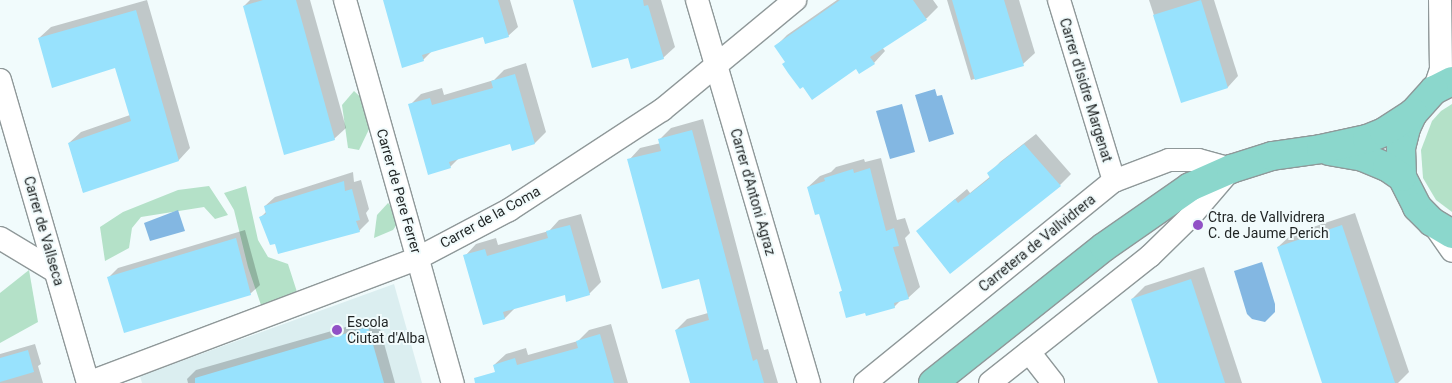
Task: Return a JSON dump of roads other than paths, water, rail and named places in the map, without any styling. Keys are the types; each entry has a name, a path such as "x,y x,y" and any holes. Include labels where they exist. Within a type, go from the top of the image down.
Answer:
{"main road":[{"path":"933,383 1146,216 1190,187 1231,169 1289,152 1321,149 1355,142 1384,132 1413,113 1443,86"},
{"path":"1413,113 1406,128 1401,148 1402,177 1417,207 1442,228"},
{"path":"1321,149 1363,157 1387,167 1402,177"}],"street":[{"name":"Carrer de Pere Ferrer","path":"345,0 453,383"},
{"name":"Carrer d'Antoni Agraz","path":"697,0 809,383"},
{"name":"Carrer de la Coma","path":"88,383 418,258 509,210 662,110 795,0"},
{"name":"Carrer d'Isidre Margenat","path":"1059,0 1114,181"},
{"path":"1443,86 1440,70 1444,7"},
{"name":"Carrer de Vallseca","path":"0,80 88,383"},
{"name":"Carretera de Vallvidrera","path":"865,383 1114,181 1169,160 1198,160 1231,169"},
{"path":"990,383 1150,256 1190,217 1231,169"},
{"path":"1442,228 1452,251"},
{"path":"0,238 55,272"},
{"path":"1029,352 1053,383"}],"water":[{"path":"935,89 937,96 942,95 954,134 929,142 915,95"},
{"path":"902,104 915,152 890,159 876,111"},
{"path":"178,210 185,231 150,241 144,223"},
{"path":"1262,262 1275,304 1275,312 1265,322 1252,319 1247,314 1234,271"}],"place":[{"name":"Ctra. de Vallvidrera C. de Jaume Perich","path":"1198,225"},
{"name":"Escola Ciutat d'Alba","path":"337,330"}]}
